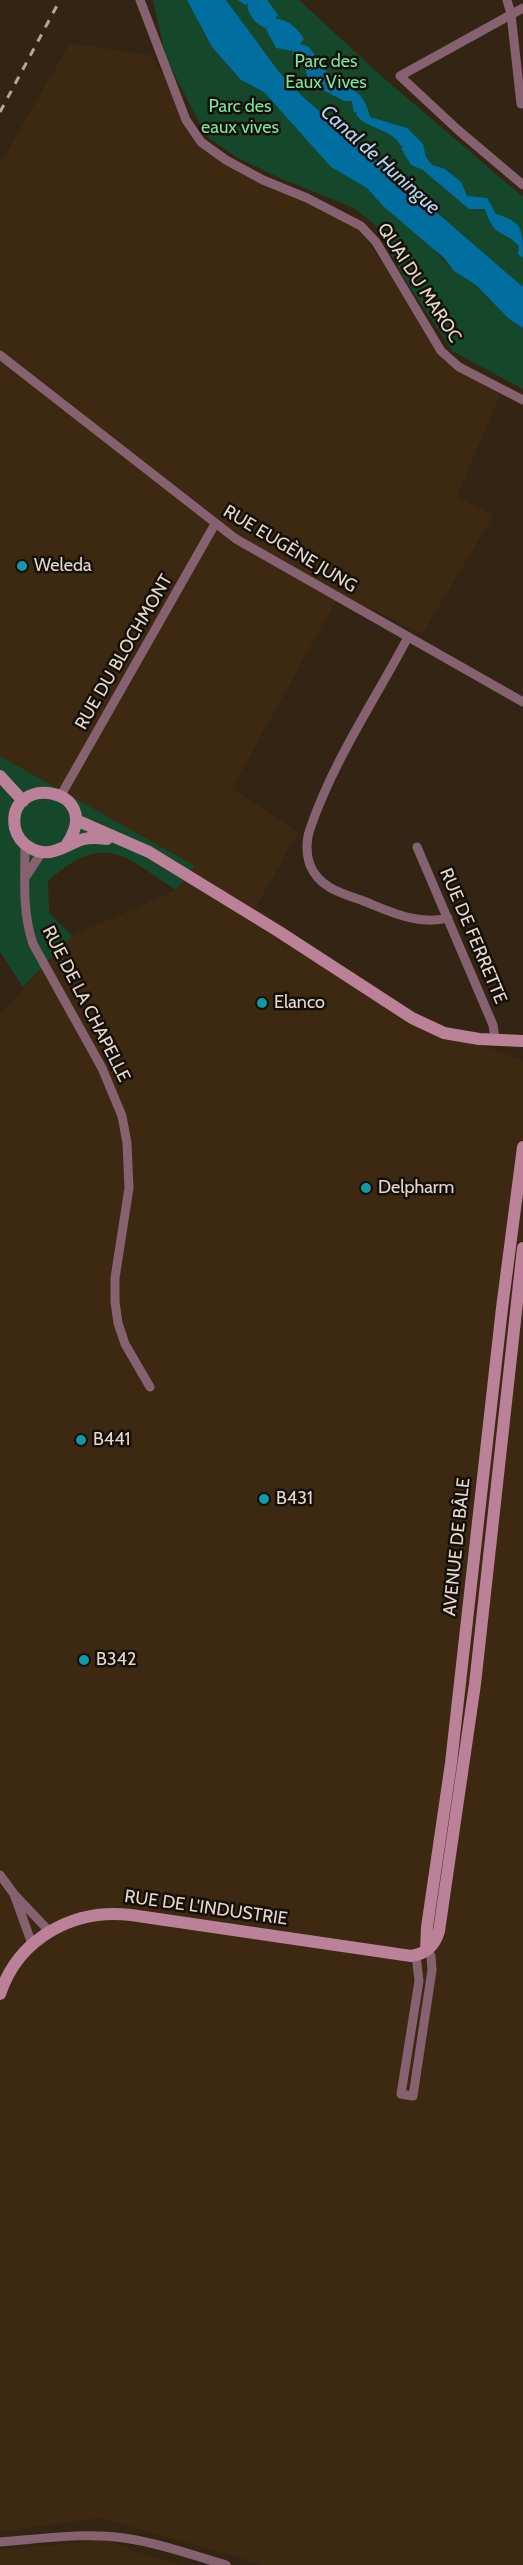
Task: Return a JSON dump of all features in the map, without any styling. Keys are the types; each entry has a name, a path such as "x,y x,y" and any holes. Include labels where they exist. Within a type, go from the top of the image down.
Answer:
{"main road":[{"path":"0,776 23,801"},
{"path":"67,844 74,833 76,820 68,801 61,795 41,792 23,801 17,809 15,828 25,845 42,852 55,851 67,844 87,838 118,839"},
{"path":"76,820 149,852 278,931 412,1018 444,1033 479,1039 523,1041"},
{"name":"AVENUE DE BÂLE","path":"418,1954 427,1927 451,1763 502,1308 523,1147"},
{"name":"AVENUE DE BÂLE","path":"418,1954 434,1944 440,1930 465,1764 523,1248"},
{"path":"451,1763 465,1764"},
{"name":"RUE DE L'INDUSTRIE","path":"0,1994 16,1963 32,1944 50,1931 83,1917 115,1913 418,1954"}],"street":[{"name":"QUAI DU MAROC","path":"140,0 186,120 201,142 226,160 263,180 307,198 361,226 376,242 441,351 459,367 523,400"},
{"path":"507,0 511,14 521,104"},
{"path":"523,8 400,76 458,130 523,185"},
{"name":"RUE EUGÈNE JUNG","path":"0,355 236,539 523,702"},
{"name":"RUE DU BLOCHMONT","path":"61,795 215,524"},
{"path":"408,637 334,773 309,830 307,850 310,865 318,879 332,889 416,921 435,922 448,918"},
{"name":"RUE DE LA CHAPELLE","path":"25,845 23,901 26,923 33,944 100,1064 122,1116 127,1143 129,1188 115,1278 118,1323 125,1344 150,1387"},
{"name":"RUE DE FERRETTE","path":"417,847 493,1025 495,1039"},
{"path":"25,878 42,852"},
{"path":"0,1875 14,1894 50,1931"},
{"path":"14,1894 32,1944"},
{"name":"AVENUE DE BÂLE","path":"418,1954 432,1956 432,1970 413,2096 401,2094 419,1981 418,1954"},
{"path":"0,2542 87,2535 123,2537 158,2544 226,2565"}],"shaded area":[{"path":"70,43 150,55 205,140 253,172 339,210 360,232 446,352 502,389 457,497 494,515 422,634 340,593 232,788 298,832 256,907 413,1018 523,1061 523,2565 264,2565 100,2518 0,2531 0,1014 72,936 176,890 194,867 0,756 0,164"},
{"path":"108,2540 132,2549 130,2550 183,2565 0,2565 0,2550"}],"green space":[{"name":"Parc des eaux vives","path":"153,0 187,0 212,47 241,80 264,92 295,125 367,188 383,206 428,243 454,271 476,285 509,319 523,328 523,389 452,351 406,281 375,225 354,208 282,179 236,157 206,136 166,58"},
{"name":"Parc des Eaux Vives","path":"226,0 299,0 379,74 523,197 523,287 303,97 279,72"},
{"path":"0,756 195,866 176,890 142,867 113,854 99,853 84,856 67,866 48,881 49,913 72,936 23,987 0,952"}],"water":[{"path":"187,0 226,0 279,72 303,97 523,287 523,328 509,319 476,285 454,271 444,258 383,206 367,188 331,167 264,92 241,80 212,47"},
{"path":"238,0 267,0 278,15 275,19 288,22 299,32 304,39 300,44 309,47 332,79 332,84 346,86 357,93 365,103 370,117 407,128 423,144 426,157 432,165 445,169 461,182 467,196 487,198 496,214 512,220 522,233 523,258 518,254 519,246 492,225 485,209 469,209 423,170 411,165 401,148 404,146 401,146 386,132 361,120 356,115 357,112 354,113 352,101 344,101 310,83 305,69 306,62 303,63 292,54 293,51 276,48 266,29 268,26 265,28 258,24 247,6 249,3 245,5"}],"railway":[{"path":"0,112 60,0"}],"place":[{"name":"Weleda","path":"22,566"},
{"name":"Elanco","path":"262,1003"},
{"name":"Delpharm","path":"366,1188"},
{"name":"B441","path":"81,1440"},
{"name":"B431","path":"264,1499"},
{"name":"B342","path":"84,1660"}],"water label":[{"name":"Canal de Huningue","path":"380,160"}]}
